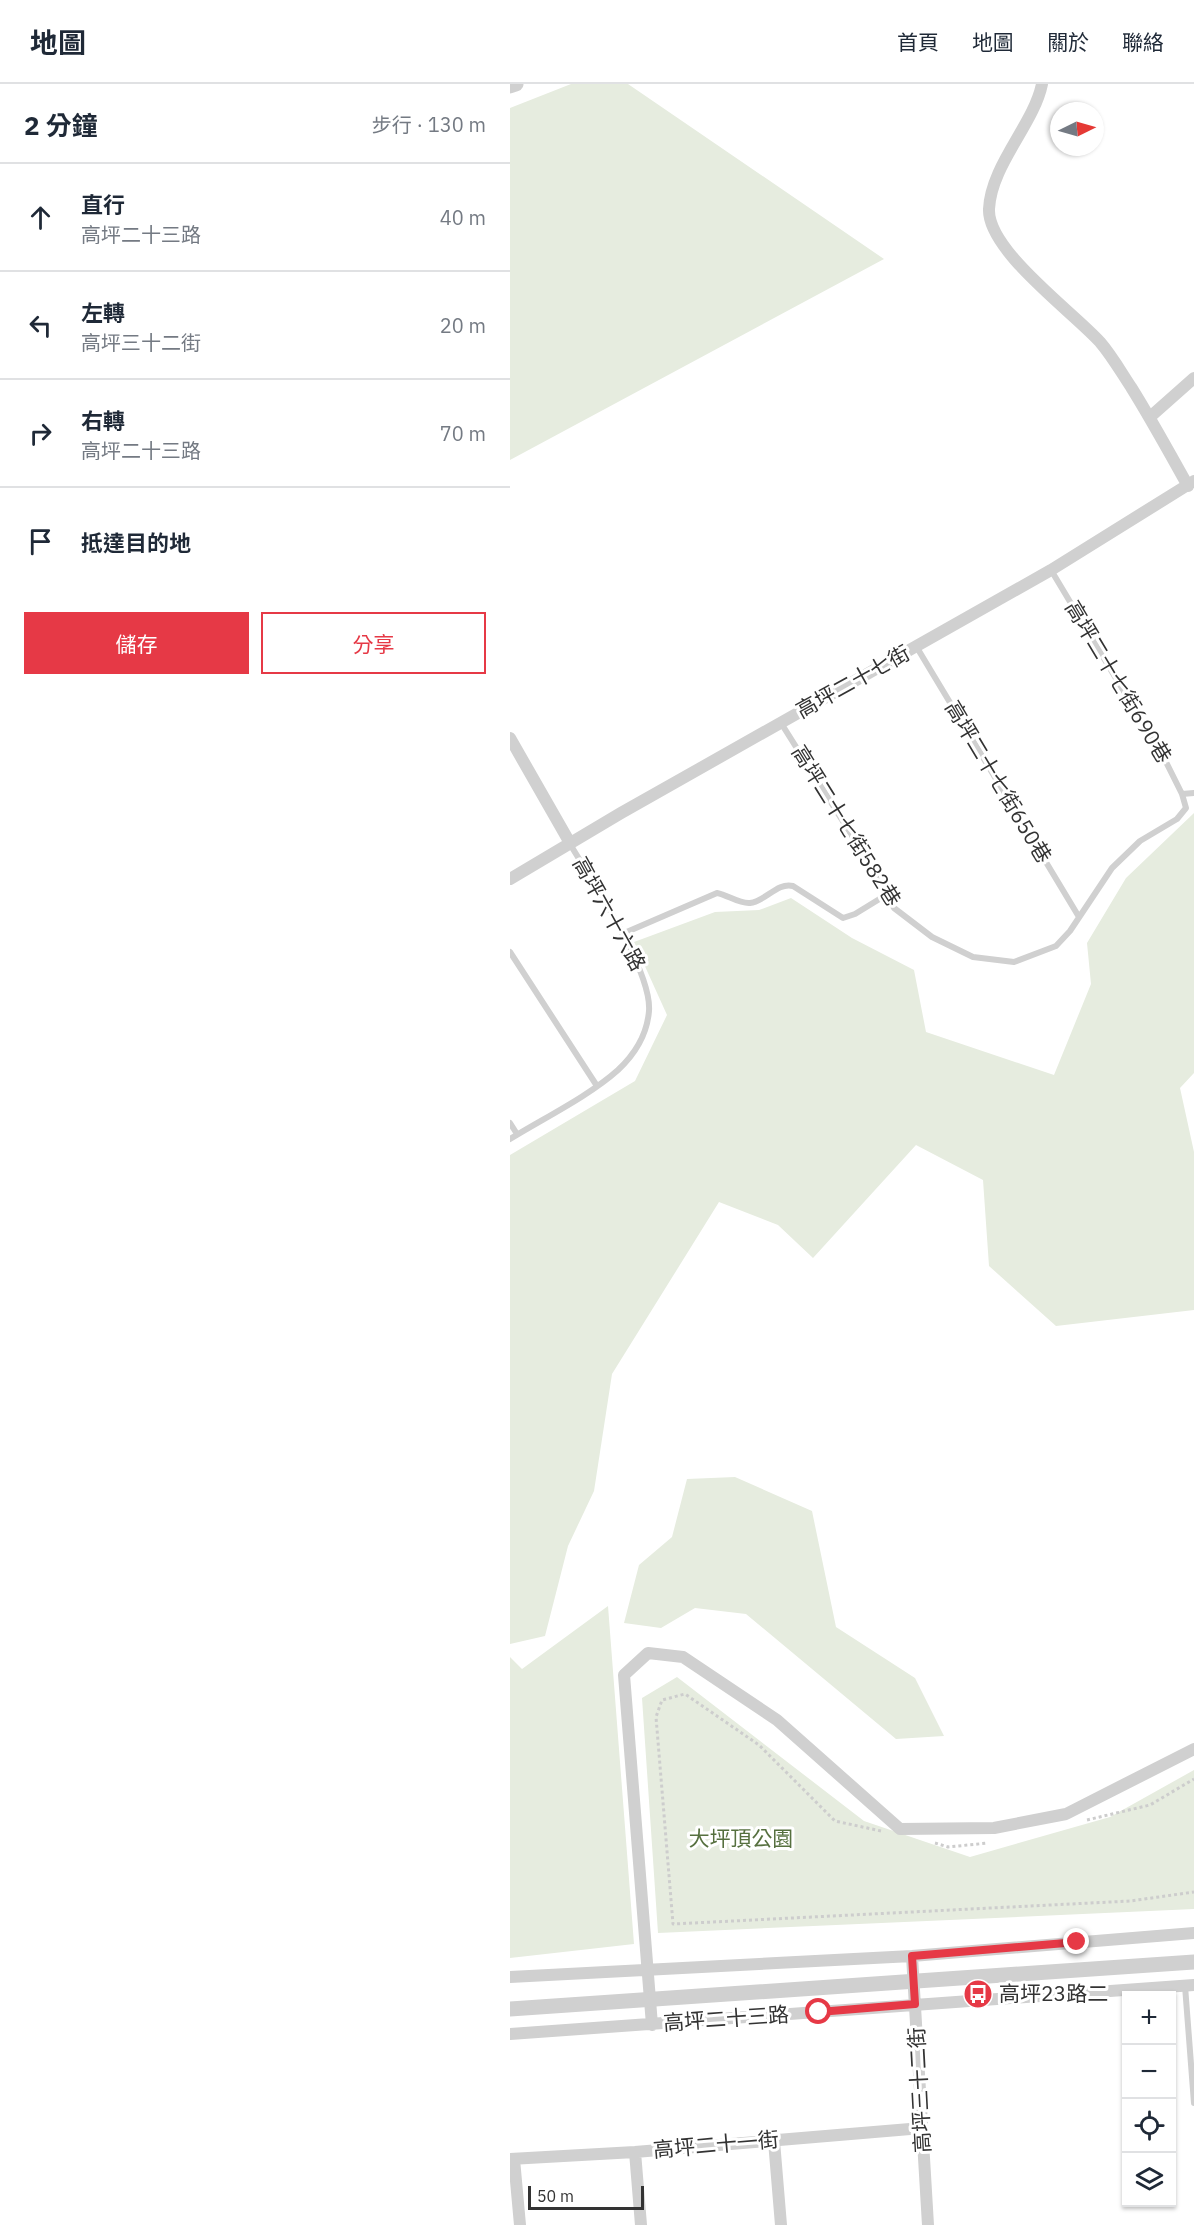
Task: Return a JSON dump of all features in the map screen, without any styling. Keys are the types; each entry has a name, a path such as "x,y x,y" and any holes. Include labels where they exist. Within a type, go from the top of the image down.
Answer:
{"street":[{"path":"510,87 516,84"},
{"path":"1042,84 1040,96 1010,150 997,180 989,207 990,224 1028,275 1110,354 1191,486"},
{"path":"1150,417 1194,378"},
{"name":"高坪二十七街","path":"510,879 781,722 1051,570 1191,486"},
{"name":"高坪六十六路","path":"510,738 570,843"},
{"path":"651,2025 649,1968 624,1675 648,1653 683,1658 777,1720 900,1829 994,1828 1066,1814 1194,1749"},
{"path":"510,1977 912,1956 1194,1933"},
{"name":"高坪三十二街","path":"912,1956 928,2225"},
{"name":"高坪二十三路","path":"510,2009 1194,1962"},
{"name":"高坪二十三路","path":"1142,1991 1190,1986"},
{"name":"高坪二十三路","path":"510,2034 915,2004 1122,1993"},
{"name":"高坪二十一街","path":"512,2159 634,2152 922,2128"},
{"path":"774,2141 781,2225"},
{"path":"634,2152 641,2225"},
{"path":"512,2159 520,2225"}],"lane":[{"name":"高坪二十七街690巷","path":"1051,570 1166,762 1182,794"},
{"name":"高坪二十七街650巷","path":"916,646 1079,917"},
{"name":"高坪二十七街582巷","path":"781,722 894,908 932,937 973,957 1014,962 1056,946 1079,917"},
{"path":"1079,917 1112,868 1140,841 1177,819 1186,808 1182,794 1194,793"},
{"name":"高坪六十六路","path":"510,1139 597,1086 617,1071 633,1054 645,1032 649,1011 643,976 622,933 570,843"},
{"path":"622,933 717,893 742,903 752,903 786,884 793,885 843,918 855,915 886,895"},
{"path":"510,952 597,1086"},
{"path":"510,1123 517,1134"},
{"path":"1190,1986 1194,2103"}],"path":[{"path":"673,1924 1130,1901 1194,1892"}],"green space":[{"path":"571,84 628,84 884,259 510,460 510,108"},
{"path":"1194,813 1194,1073 1180,1088 1194,1152 1194,1310 1056,1326 989,1266 983,1180 916,1145 813,1258 778,1225 719,1202 612,1374 594,1491 568,1546 545,1636 510,1644 510,1155 635,1081 667,1015 634,942 715,912 759,910 791,898 852,938 914,970 926,1032 1054,1075 1091,984 1087,943 1126,878"},
{"path":"735,1477 812,1511 836,1627 915,1678 944,1736 896,1739 746,1614 695,1608 661,1628 624,1623 639,1565 672,1537 687,1479"},
{"path":"608,1606 634,1944 510,1958 510,1657 522,1669"},
{"name":"大坪頂公園","path":"677,1677 864,1821 970,1857 1110,1817 1194,1770 1194,1909 658,1933 642,1698"}],"place":[{"name":"高坪23路二","path":"978,1994"}],"route":[{"path":"819,2012 915,2004 912,1956 1077,1942"}]}
